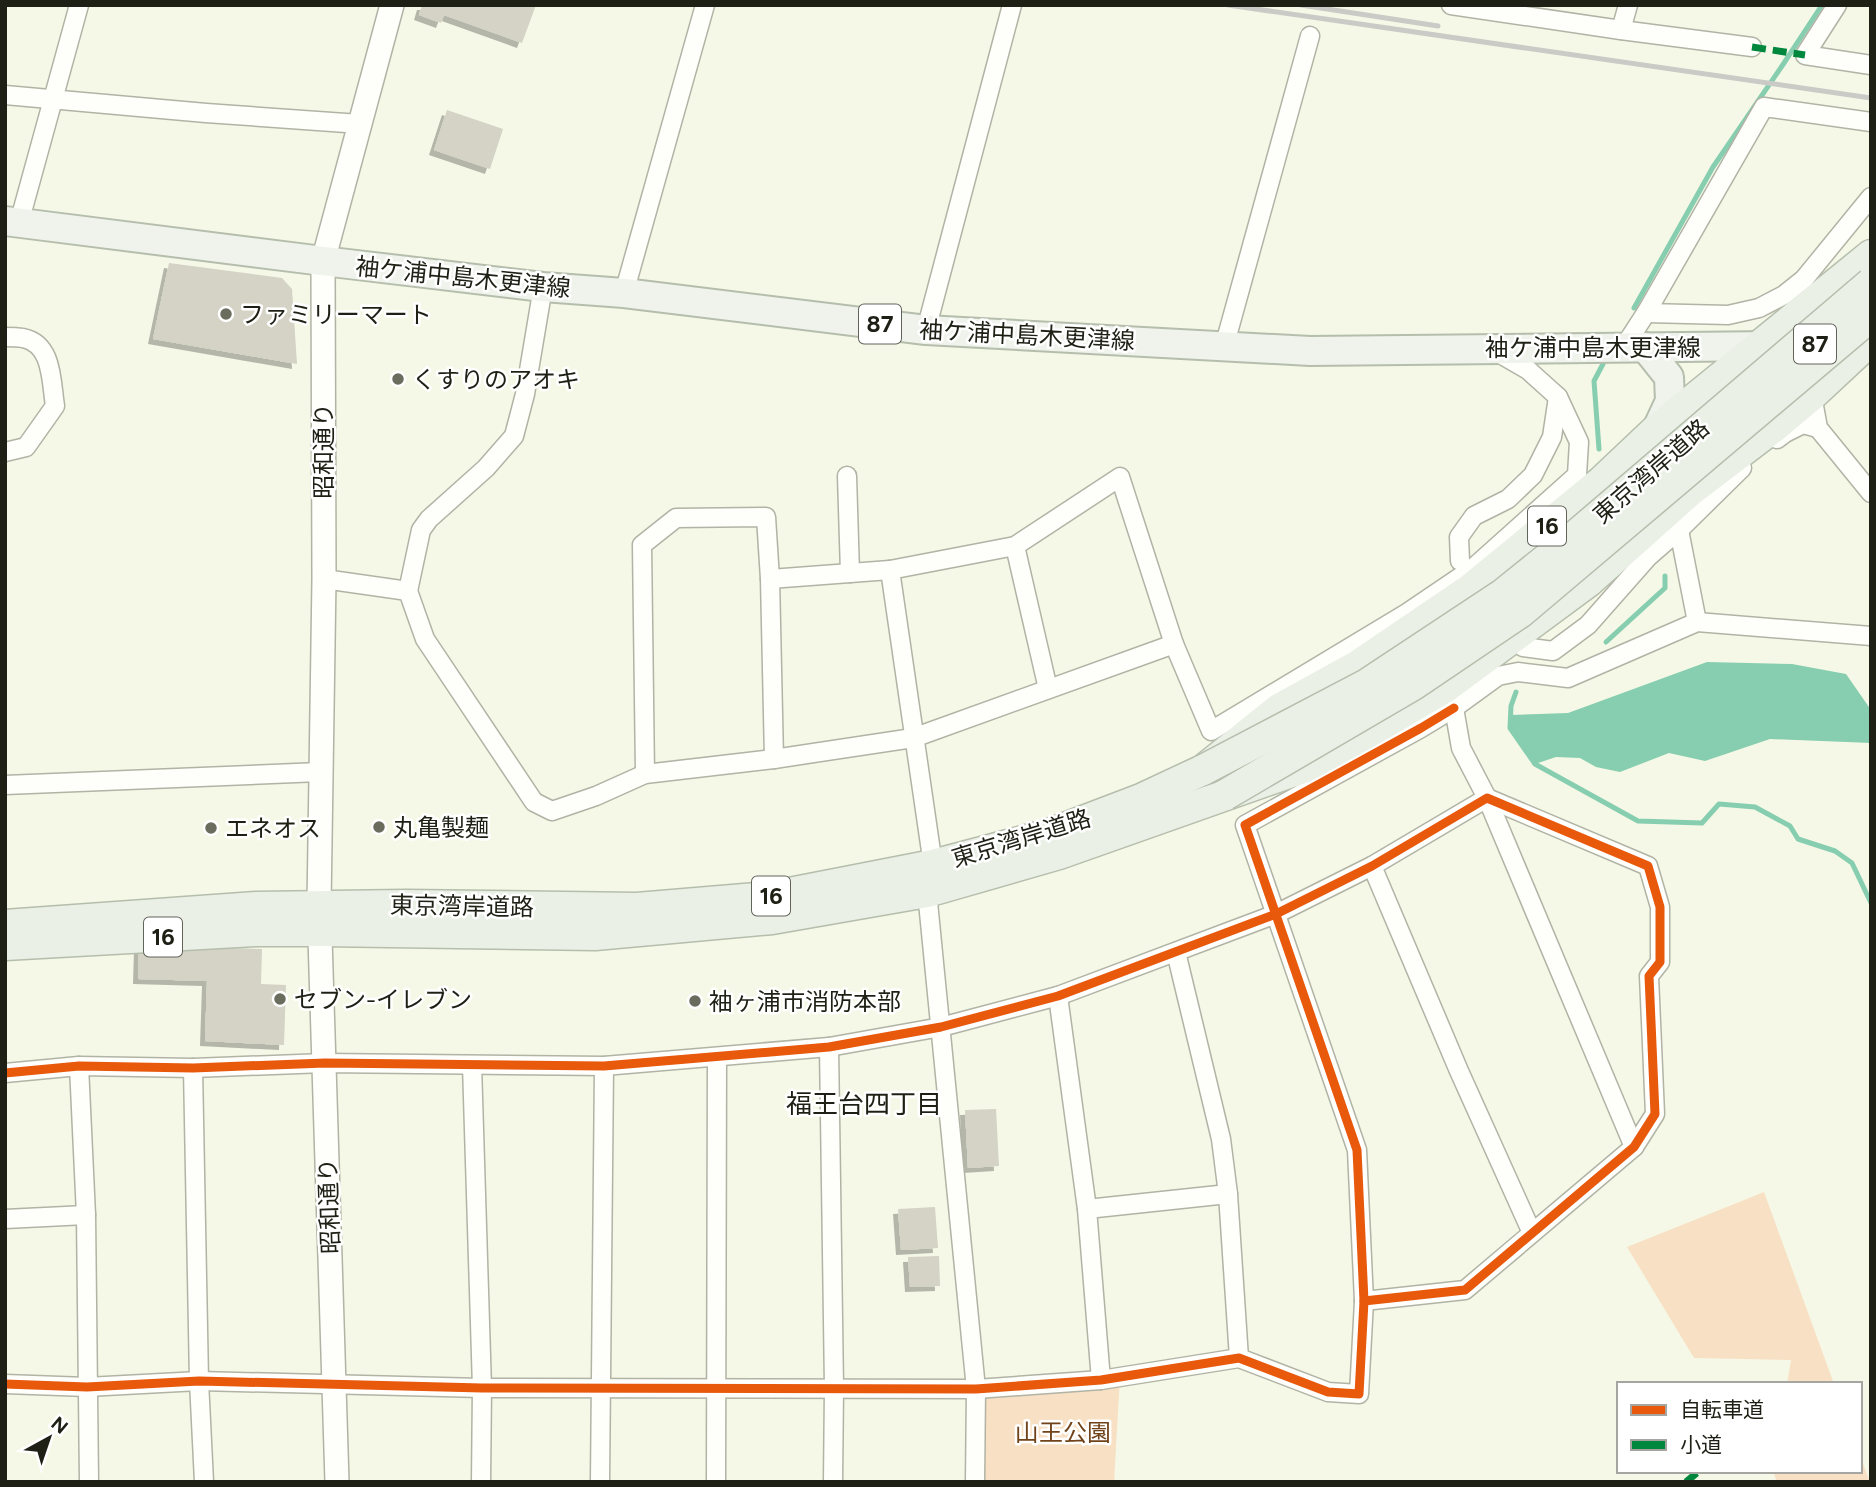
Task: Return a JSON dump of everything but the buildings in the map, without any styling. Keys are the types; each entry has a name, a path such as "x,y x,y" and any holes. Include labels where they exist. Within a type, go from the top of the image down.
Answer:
{"highway":[{"name":"16","path":"1203,769 1279,709 1357,666 1469,590 1602,481 1657,429 1772,346 1871,255"},
{"name":"東京湾岸道路","path":"930,879 1141,799 1367,684 1503,594 1575,536 1871,283"},
{"name":"16","path":"1225,795 1317,763 1446,687 1588,582 1689,491 1774,427 1812,395 1870,333"},
{"name":"東京湾岸道路","path":"5,925 256,906 320,918 595,934 772,919 930,879 1059,854 1225,795 1413,685 1521,612 1870,333"},
{"name":"東京湾岸道路","path":"5,945 256,931 320,918"}],"main road":[{"name":"袖ケ浦中島木更津線","path":"12,222 543,287 624,293 926,330 1310,351 1772,346"},
{"name":"87","path":"1772,346 1870,333"},
{"path":"1635,347 1669,377 1670,401 1657,429"}],"street":[{"path":"12,222 53,100 79,5"},
{"name":"昭和通り","path":"337,1482 320,918 324,579 323,261 392,5"},
{"path":"624,293 705,5"},
{"path":"926,330 1012,5"},
{"path":"1451,5 1752,47"},
{"path":"1621,30 1628,5"},
{"path":"1836,5 1805,55 1871,65"},
{"path":"1224,347 1310,36"},
{"path":"5,95 360,124"},
{"path":"1635,347 1646,313 1765,107 1871,122"},
{"path":"1646,313 1728,315 1759,308 1784,295 1804,279 1871,197"},
{"path":"543,287 525,394 514,436 486,468 429,519 421,530 408,591 425,639 534,802 552,810 596,796 645,774 775,759 913,738 1174,644"},
{"path":"5,337 34,342 43,351 48,360 55,406 26,447 5,452"},
{"path":"1772,346 1800,366 1812,395 1818,428 1871,494"},
{"path":"769,579 890,570 1015,546 1120,477 1174,644 1211,732 1407,613 1472,569 1577,475 1579,442 1558,397 1528,370 1489,348"},
{"path":"1460,561 1459,537 1474,516 1508,499 1533,475 1552,437 1558,397"},
{"path":"1523,647 1553,651 1588,625 1648,557 1679,530 1734,474 1785,433 1803,424 1818,428"},
{"path":"847,476 850,573"},
{"path":"645,774 642,545 676,518 766,517 775,759"},
{"path":"1679,530 1698,622"},
{"path":"1015,546 1048,689"},
{"path":"890,570 930,879 941,1027 976,1389 975,1482"},
{"path":"324,579 408,591"},
{"path":"5,1384 87,1387 199,1381 482,1388 976,1389 1101,1380 1239,1358 1328,1392 1359,1394 1364,1301 1357,1150 1245,825 1421,728 1498,676 1518,672 1568,678 1698,622 1871,636"},
{"path":"1454,708 1461,748 1487,799 1634,1147"},
{"path":"5,785 320,772"},
{"path":"5,1073 79,1066 193,1068 325,1063 604,1066 829,1047 941,1027 1058,996 1276,914 1372,866 1487,799"},
{"path":"1364,1301 1465,1290 1634,1147 1654,1114 1650,976 1660,962 1660,907 1647,866 1487,799"},
{"path":"1372,866 1459,1071 1532,1233"},
{"path":"1177,953 1221,1139 1228,1194 1239,1358"},
{"path":"1058,996 1087,1209 1101,1380"},
{"path":"829,1047 833,1482"},
{"path":"716,1482 717,1056"},
{"path":"472,1065 482,1388 481,1482"},
{"path":"79,1066 86,1214 89,1482"},
{"path":"600,1482 604,1066"},
{"path":"193,1068 199,1381 204,1482"},
{"path":"1087,1209 1228,1194"},
{"path":"5,1219 86,1214"}],"green space":[{"path":"1764,1192 1833,1382 1787,1382 1791,1360 1694,1358 1627,1247"},
{"name":"山王公園","path":"1120,1377 1114,1482 975,1482 976,1389"},
{"path":"1862,1461 1870,1482 1777,1482 1774,1473 1862,1473"}],"shaded area":[{"path":"1707,662 1792,664 1846,674 1871,710 1871,743 1770,739 1705,761 1669,753 1620,772 1596,767 1580,758 1556,757 1535,764 1510,728 1510,715 1568,713"}],"waterway":[{"path":"1634,308 1713,167 1822,5"},
{"path":"1599,449 1594,381 1604,362"},
{"path":"1606,642 1665,588 1665,576"},
{"path":"1516,692 1511,706 1510,728 1535,764 1638,821 1702,823 1719,804 1755,807 1790,826 1798,839 1835,851 1852,863 1871,903"}],"railway":[{"path":"1228,5 1871,98"},
{"path":"1301,5 1438,26"}],"marked path":[{"path":"1752,47 1805,55"},
{"path":"1686,1482 1697,1473"}],"cycle path":[{"path":"5,1384 87,1387 199,1381 482,1388 976,1389 1101,1380 1239,1358 1328,1392 1359,1394 1364,1301 1357,1150 1245,825 1454,708"},
{"path":"5,1073 79,1066 193,1068 325,1063 604,1066 829,1047 941,1027 1058,996 1276,914 1372,866 1487,798 1648,866 1660,907 1660,962 1649,976 1655,1114 1634,1147 1465,1290 1364,1301"}],"place":[{"name":"ファミリーマート","path":"226,314"},
{"name":"くすりのアオキ","path":"398,379"},
{"name":"丸亀製麺","path":"379,827"},
{"name":"エネオス","path":"211,828"},
{"name":"セブン-イレブン","path":"280,999"},
{"name":"袖ヶ浦市消防本部","path":"695,1001"}],"district":[{"name":"福王台四丁目","path":"864,1104"}]}
